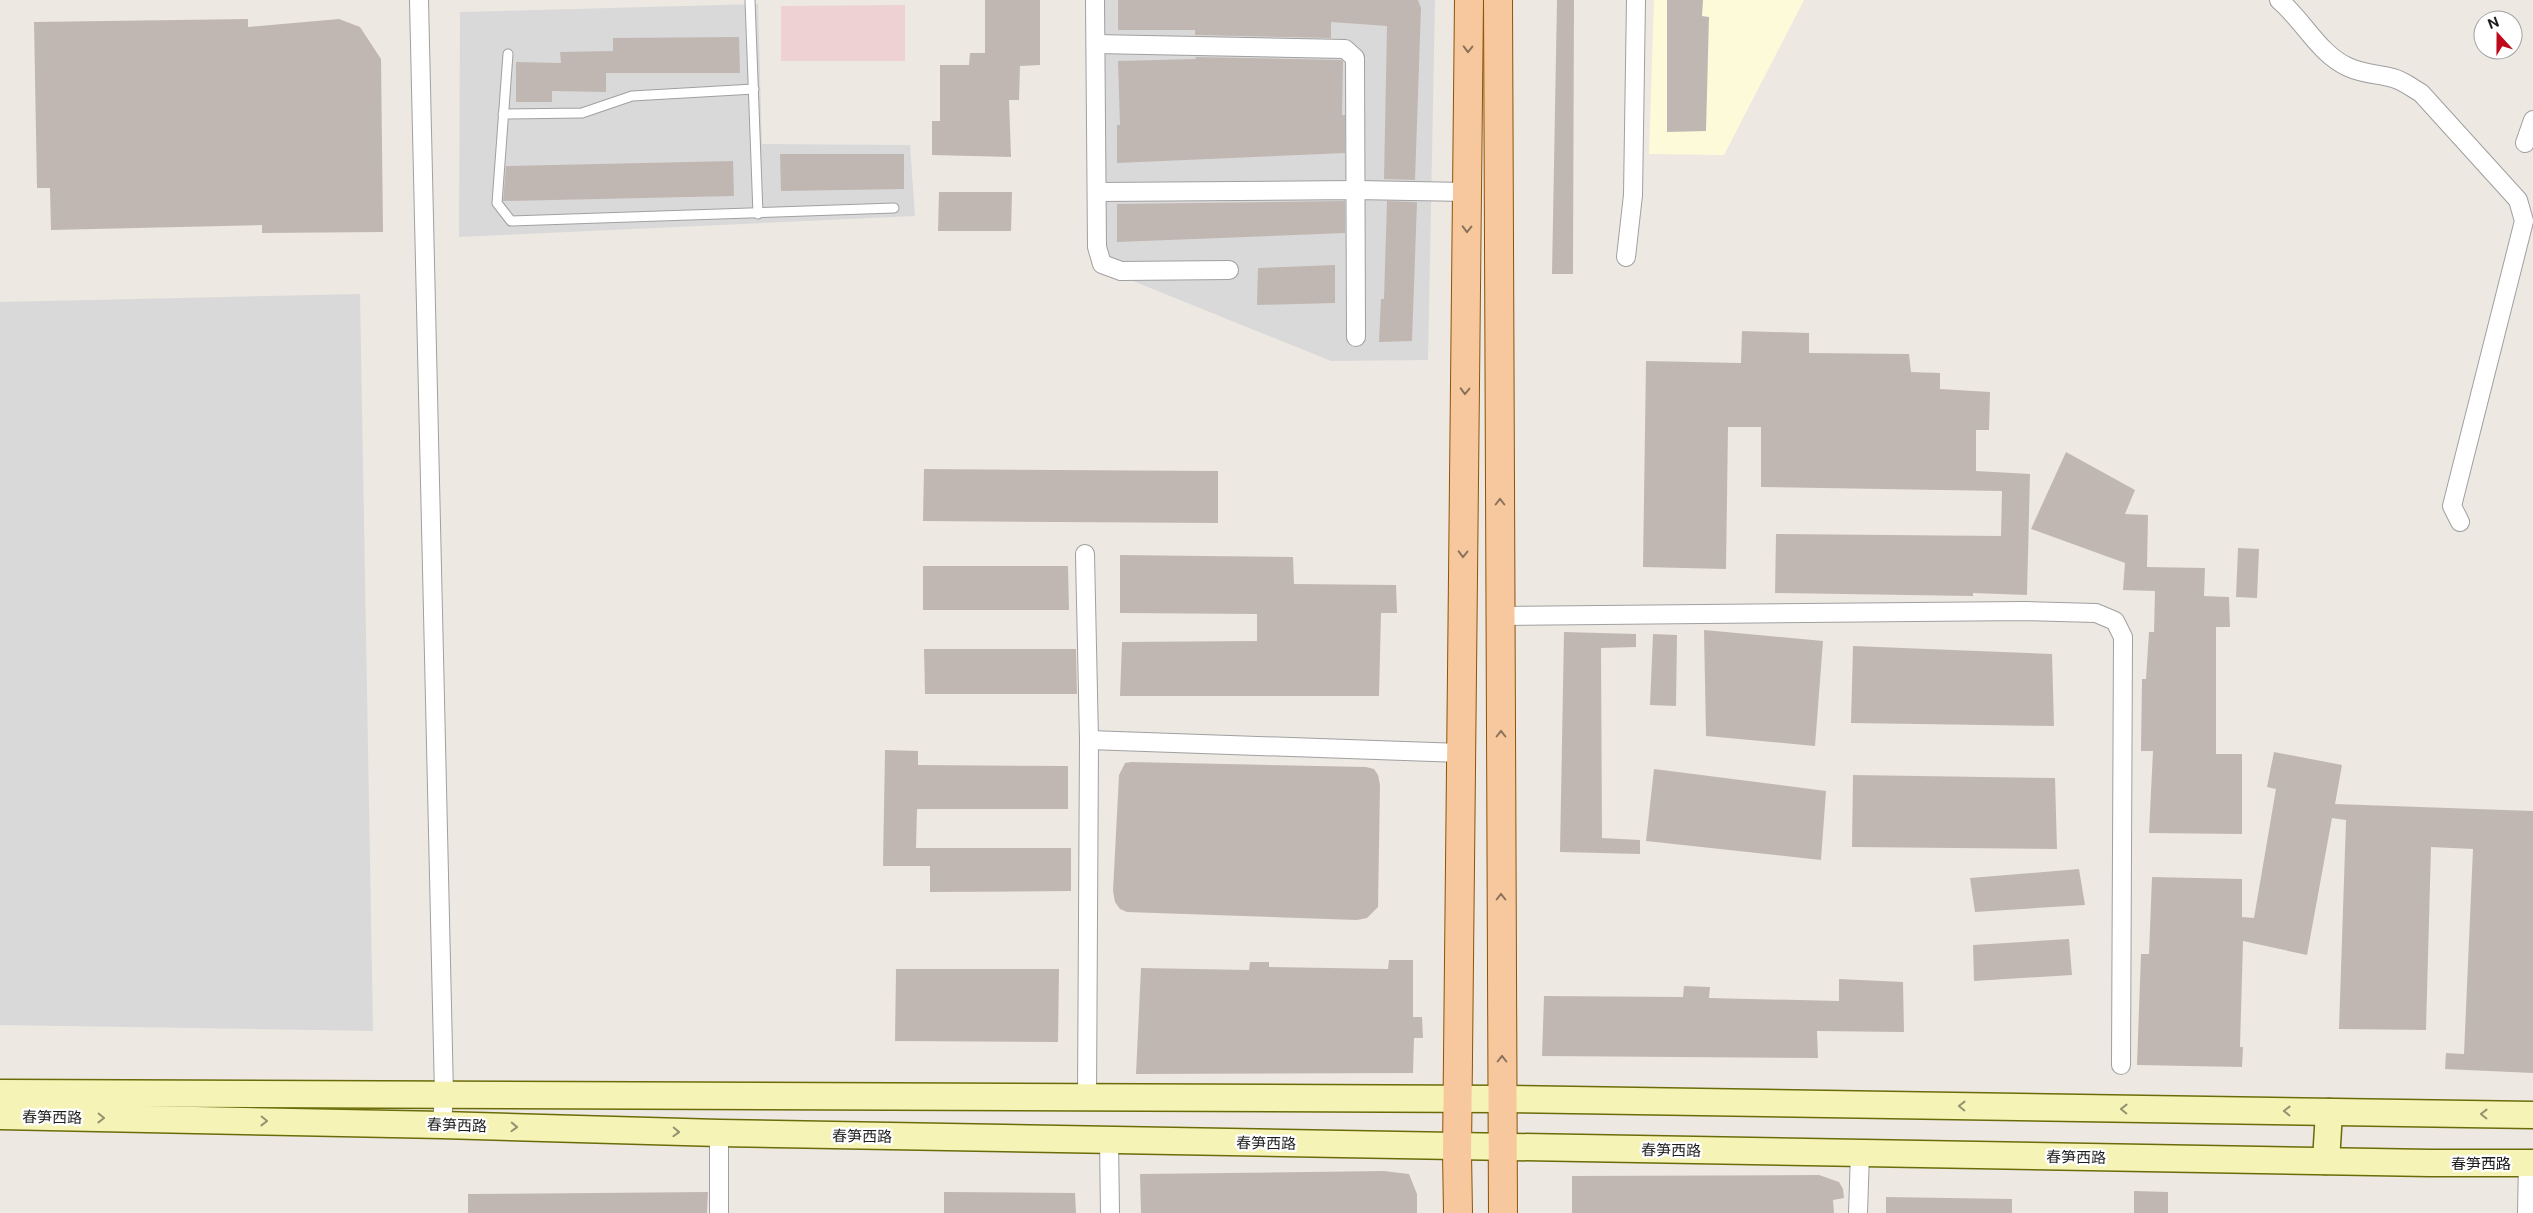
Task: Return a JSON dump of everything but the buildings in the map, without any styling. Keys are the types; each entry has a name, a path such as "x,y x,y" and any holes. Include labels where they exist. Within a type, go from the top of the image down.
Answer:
{"main road":[{"path":"1458,1213 1457,1100 1469,0"},
{"path":"1498,0 1503,1213"},
{"name":"春笋西路","path":"0,1094 1502,1099 2533,1115"},
{"path":"2326,1161 2329,1112"},
{"name":"春笋西路","path":"0,1116 719,1133 2531,1163"}],"street":[{"path":"419,0 444,1094 442,1125"},
{"path":"1095,0 1098,247 1102,264 1120,271 1229,270"},
{"path":"1626,257 1633,195 1636,0"},
{"path":"2279,0 2295,6 2324,50 2347,67 2373,76 2402,81 2421,93 2518,200 2524,221 2452,506 2460,522"},
{"path":"1096,44 1345,49 1356,58 1356,337"},
{"path":"2525,143 2533,120"},
{"path":"1097,192 1356,190 1467,192"},
{"path":"1085,554 1090,740 1087,1098"},
{"path":"1500,616 2025,611 2096,613 2115,622 2123,637 2121,1065"},
{"path":"1090,740 1461,753"},
{"path":"719,1133 719,1213"},
{"path":"1108,1140 1110,1213"},
{"path":"1858,1213 1860,1153"},
{"path":"2527,1213 2531,1163"}],"lane":[{"path":"750,0 758,214"},
{"path":"508,54 497,202 512,221 894,208"},
{"path":"503,114 582,113 632,96 754,89"}],"shaded area":[{"path":"1091,0 1435,0 1428,360 1331,361 1091,264"},
{"path":"1654,0 1804,0 1724,155 1649,154"},
{"path":"758,4 762,144 910,145 915,216 459,237 460,12"},
{"path":"905,5 905,61 781,61 781,6"},
{"path":"360,294 373,1031 0,1025 0,302"}]}
